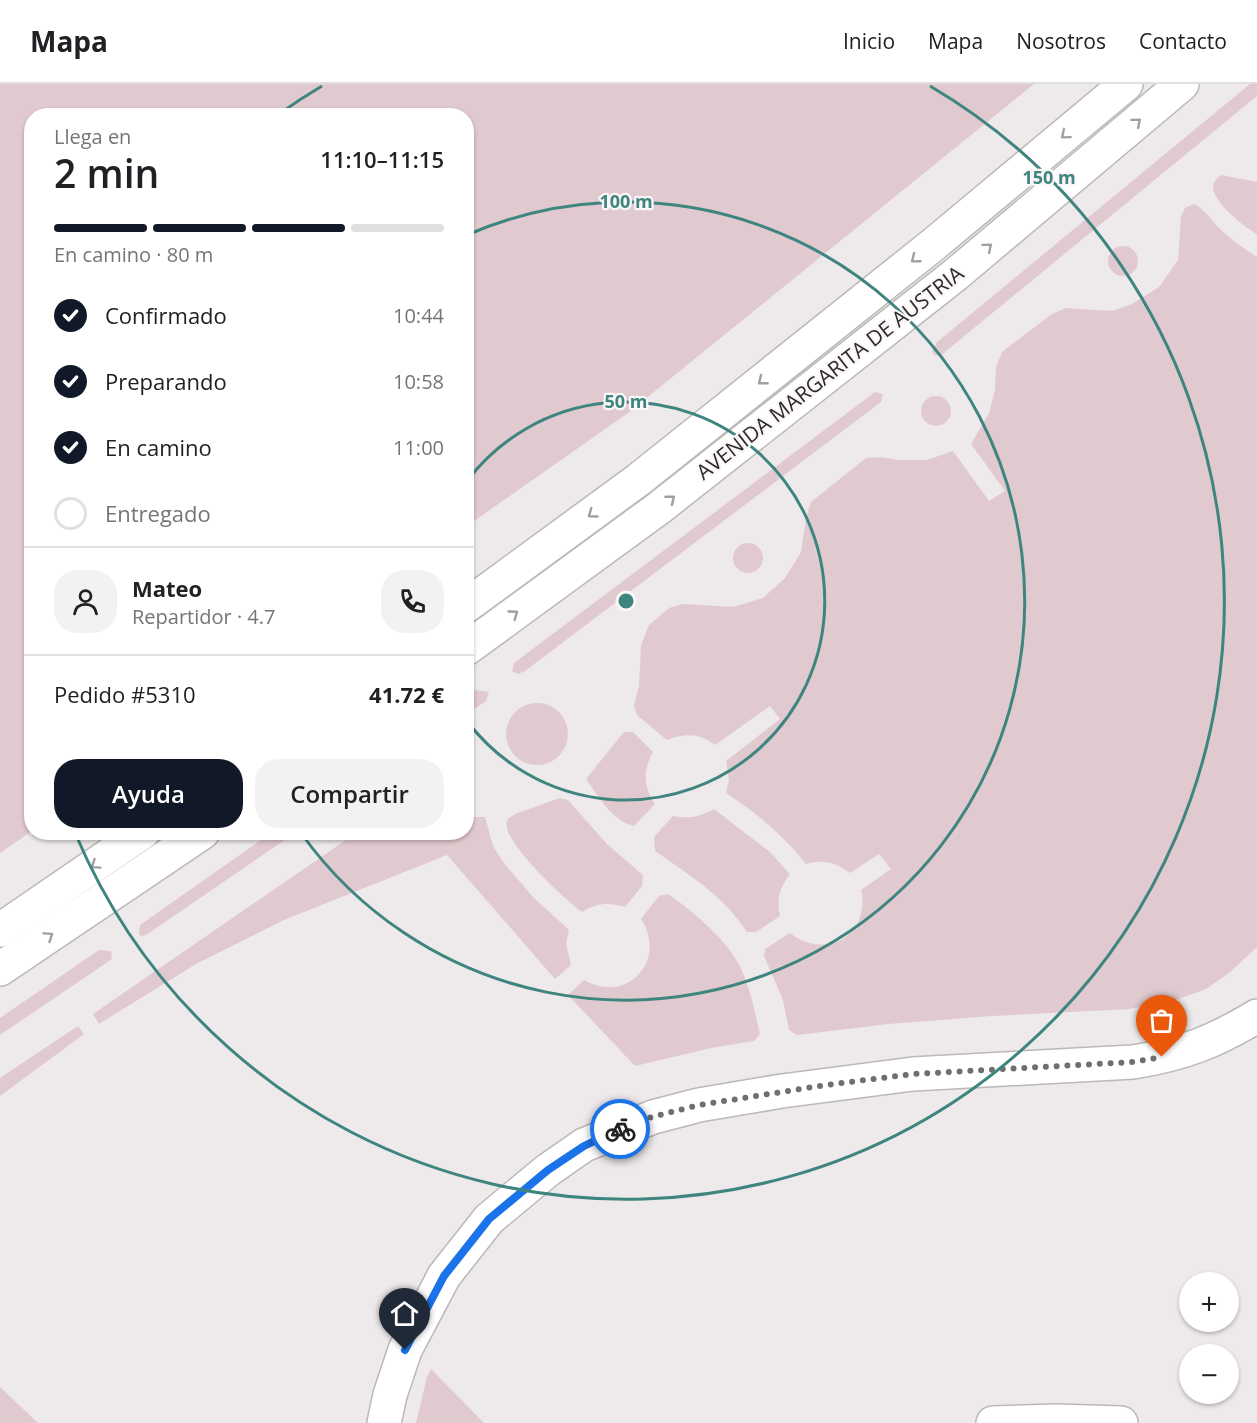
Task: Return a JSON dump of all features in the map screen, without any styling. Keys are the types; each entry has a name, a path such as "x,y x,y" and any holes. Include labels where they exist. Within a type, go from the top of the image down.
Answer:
{"street":[{"name":"AVENIDA MARGARITA DE AUSTRIA","path":"474,600 638,480 934,244 1126,84"},
{"name":"AVENIDA MARGARITA DE AUSTRIA","path":"474,643 659,508 946,283 1182,84"},
{"path":"0,930 131,840"},
{"path":"0,969 191,840"},
{"path":"384,1423 390,1395 405,1350 444,1276 489,1219 548,1170 593,1141 652,1117 699,1105 782,1091 913,1074 1133,1062 1162,1057 1227,1034 1257,1016"},
{"path":"993,1423 1055,1421 1121,1423"}],"shaded area":[{"path":"0,84 1034,84 628,413 474,521 474,108 24,108 24,836 0,853"},
{"path":"1250,84 1257,84 1257,96 940,356 934,355 932,351 937,342"},
{"path":"1221,175 1257,182 1257,234 1238,220 1218,200 1213,185"},
{"path":"1194,204 1227,235 1257,257 1257,947 1229,973 1206,989 1170,1002 1129,1009 889,1024 797,1035 789,1030 783,1000 764,956 765,949 790,933 804,941 818,944 831,944 843,939 859,920 862,906 861,890 891,869 879,854 850,873 829,862 806,864 769,825 726,793 729,780 726,761 780,719 770,706 715,745 704,738 692,735 667,740 637,715 634,706 639,686 641,645 649,625 669,608 683,604 733,607 763,598 785,578 801,552 811,502 866,458 927,460 953,451 989,501 1005,491 971,444 989,413 995,390 996,367 1002,352 1052,314 1066,308 1112,311 1132,304 1159,287 1178,260 1181,216 1185,208"},
{"path":"1123,246 1134,250 1138,261 1134,272 1123,276 1112,272 1108,261 1112,250"},
{"path":"875,392 883,394 881,402 525,671 518,674 512,671 514,663"},
{"path":"936,396 947,400 951,411 947,422 936,426 925,422 921,411 925,400"},
{"path":"748,543 759,547 763,558 759,569 748,573 737,569 733,558 737,547"},
{"path":"474,691 489,692 486,701 474,709"},
{"path":"537,703 554,708 559,712 563,717 568,734 563,751 559,756 554,760 537,765 520,760 515,756 511,751 506,734 511,717 515,712 520,708"},
{"path":"624,732 633,732 653,752 647,765 646,785 655,804 634,826 613,814 586,779"},
{"path":"560,798 568,800 607,844 643,875 642,886 625,907 603,904 582,912 539,873 511,837 507,827 508,819 515,814"},
{"path":"714,809 770,852 790,874 780,894 778,904 780,916 756,932 747,932 717,897 655,851 654,837 673,816 694,817"},
{"path":"474,817 485,817 493,846 503,862 533,897 569,930 566,944 571,965 555,979 447,855 284,920 196,964 99,1024 93,1014 346,840 474,840"},
{"path":"261,840 285,840 146,935 139,934 140,925"},
{"path":"668,894 710,928 729,949 748,986 760,1034 754,1041 711,1048 635,1066 568,995 584,980 600,986 615,987 639,974 646,963 650,949 648,934 641,919 659,896"},
{"path":"99,950 111,951 112,959 0,1035 0,1018"},
{"path":"78,1026 84,1034 0,1096 0,1078"},
{"path":"431,1369 484,1423 416,1423"},
{"path":"0,1387 38,1423 0,1423"}],"way so far":[{"path":"620,1129 652,1117 699,1105 782,1091 913,1074 1133,1062 1162,1057"}],"route":[{"path":"405,1350 444,1276 489,1219 548,1170 584,1146 620,1129"}]}
